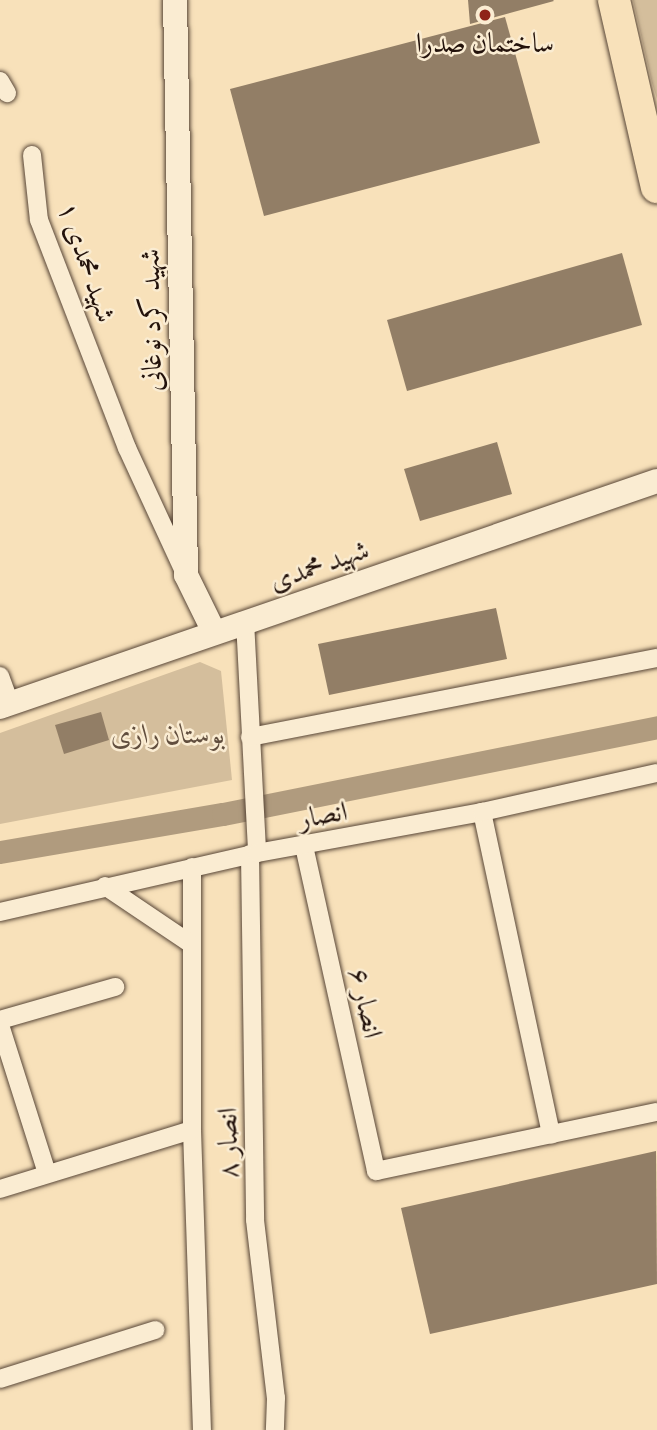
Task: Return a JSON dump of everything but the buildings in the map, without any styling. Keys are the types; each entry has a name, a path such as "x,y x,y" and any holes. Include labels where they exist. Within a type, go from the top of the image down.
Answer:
{"highway":[{"path":"614,0 657,187"}],"street":[{"name":"شهید کرد نوغانی","path":"175,0 186,575 215,632"},
{"name":"شهید محمدی ۱","path":"32,155 40,220 127,448 186,575"},
{"name":"شهید محمدی","path":"5,705 657,481"},
{"name":"انصار ۸","path":"245,621 255,826 255,1220 276,1398 275,1430"},
{"path":"250,737 657,658"},
{"path":"0,676 5,705"},
{"name":"انصار","path":"0,912 254,853 304,846 656,777"},
{"path":"482,812 551,1135 657,1112"},
{"name":"انصار ۶","path":"304,846 376,1171 551,1135"},
{"name":"انصار ۸","path":"192,867 192,1130 202,1430"},
{"path":"105,886 191,944"},
{"path":"47,1173 0,1023 115,987"},
{"path":"0,1189 192,1130"},
{"path":"0,1379 155,1330"}],"green space":[{"path":"633,0 657,0 657,99 652,83"},
{"name":"بوستان رازی","path":"200,662 221,671 232,780 0,824 0,733"}],"waterway":[{"path":"0,852 223,814 657,727"}],"place":[{"name":"ساختمان صدرا","path":"485,15"}]}
